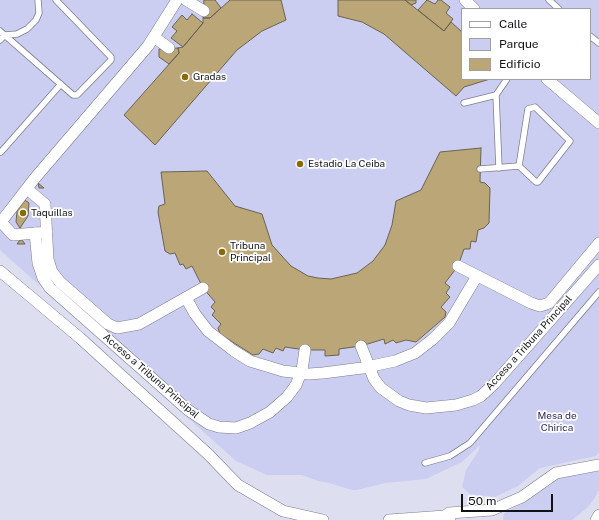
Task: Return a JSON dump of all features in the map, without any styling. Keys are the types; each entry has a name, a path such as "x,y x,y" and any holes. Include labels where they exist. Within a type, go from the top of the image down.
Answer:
{"street":[{"path":"47,232 13,235 1,222 30,191 148,46 177,0"},
{"path":"186,0 204,11"},
{"path":"465,0 473,8"},
{"path":"154,37 169,48"},
{"path":"548,80 599,123"},
{"name":"Acceso a Tribuna Principal","path":"30,191 45,204 50,266 55,277 112,327 122,328 139,324 203,288"},
{"name":"Acceso a Tribuna Principal","path":"35,233 38,264 43,278 50,288 202,420 218,427 229,429 250,423 270,412 287,398 296,385 305,350"},
{"name":"Acceso a Tribuna Principal","path":"458,266 531,304 536,306 544,305 549,303 599,243"},
{"name":"Acceso a Tribuna Principal","path":"361,346 374,379 381,388 389,395 409,405 426,408 445,406 473,400 494,384 599,265"},
{"path":"0,271 80,338 208,454 238,485 283,511 323,520"},
{"path":"186,298 195,314 208,331 234,351 257,364 300,373 323,373 369,367 407,357 422,348 449,323 477,276"},
{"path":"445,516 449,513 492,510 522,497 556,473 599,464"},
{"path":"596,520 599,515"},
{"path":"389,520 445,516 456,520"}],"lane":[{"path":"2,33 27,29 36,20 38,13 38,0"},
{"path":"2,33 73,95 76,95 111,60 111,57 56,0"},
{"path":"549,0 558,8"},
{"path":"0,40 2,33"},
{"path":"591,37 599,43"},
{"path":"499,168 496,95 506,80"},
{"path":"1,152 61,84"},
{"path":"464,103 496,95"},
{"path":"480,169 519,166 536,182 538,182 570,141 535,107 528,109 519,166"},
{"path":"425,463 450,456 470,443 599,292"}],"green space":[{"name":"Estadio La Ceiba","path":"0,0 599,0 599,452 596,456 540,468 518,486 495,497 470,494 462,487 466,470 479,450 480,445 462,462 426,479 385,483 357,490 318,481 302,475 267,475 236,461 0,250"},
{"path":"599,471 599,490 587,508 572,520 503,520 504,513 520,505 556,480 565,476"}],"building":[{"path":"204,0 215,0 221,8 210,18 203,18"},
{"name":"Gradas","path":"230,0 281,0 286,20 262,31 237,50 155,145 124,115 179,53 178,48 183,47 203,23 203,18 210,18"},
{"path":"338,0 405,0 444,31 451,22 461,31 461,80 487,80 464,87 456,96 384,34 362,22 338,16"},
{"path":"405,0 416,0 416,3 411,5"},
{"path":"427,0 435,4 438,0 441,0 450,7 446,13 453,19 444,31 418,10"},
{"path":"192,14 203,23 183,47 171,38 177,31 172,27 182,15 187,20"},
{"path":"178,48 179,53 169,64 159,57 159,49"},
{"name":"Tribuna Principal","path":"481,148 480,182 485,183 490,188 489,223 484,228 478,230 476,242 471,241 470,249 464,249 458,266 445,283 450,287 446,293 450,297 441,307 446,312 445,317 416,342 406,340 396,343 393,340 385,344 384,339 361,346 339,349 339,355 325,356 325,350 305,350 285,347 283,351 276,348 273,353 263,349 259,354 253,355 220,334 218,328 221,324 212,315 215,311 211,307 215,302 203,288 192,266 186,269 183,264 180,265 175,253 170,254 165,251 158,212 159,206 165,204 161,172 207,171 235,206 262,214 272,245 291,266 308,276 318,278 331,279 357,273 373,261 385,245 392,225 396,201 421,190 440,152"},
{"name":"Taquillas","path":"38,183 44,188 39,188"},
{"name":"Taquillas","path":"25,200 29,203 28,216 20,228 16,222 17,211"},
{"name":"Taquillas","path":"20,240 22,240 25,244 17,244"}],"place":[{"name":"Gradas","path":"185,77"},
{"name":"Estadio La Ceiba","path":"300,164"},
{"name":"Taquillas","path":"23,213"},
{"name":"Tribuna Principal","path":"222,252"}],"park label":[{"name":"Mesa de Chirica","path":"557,422"}]}
